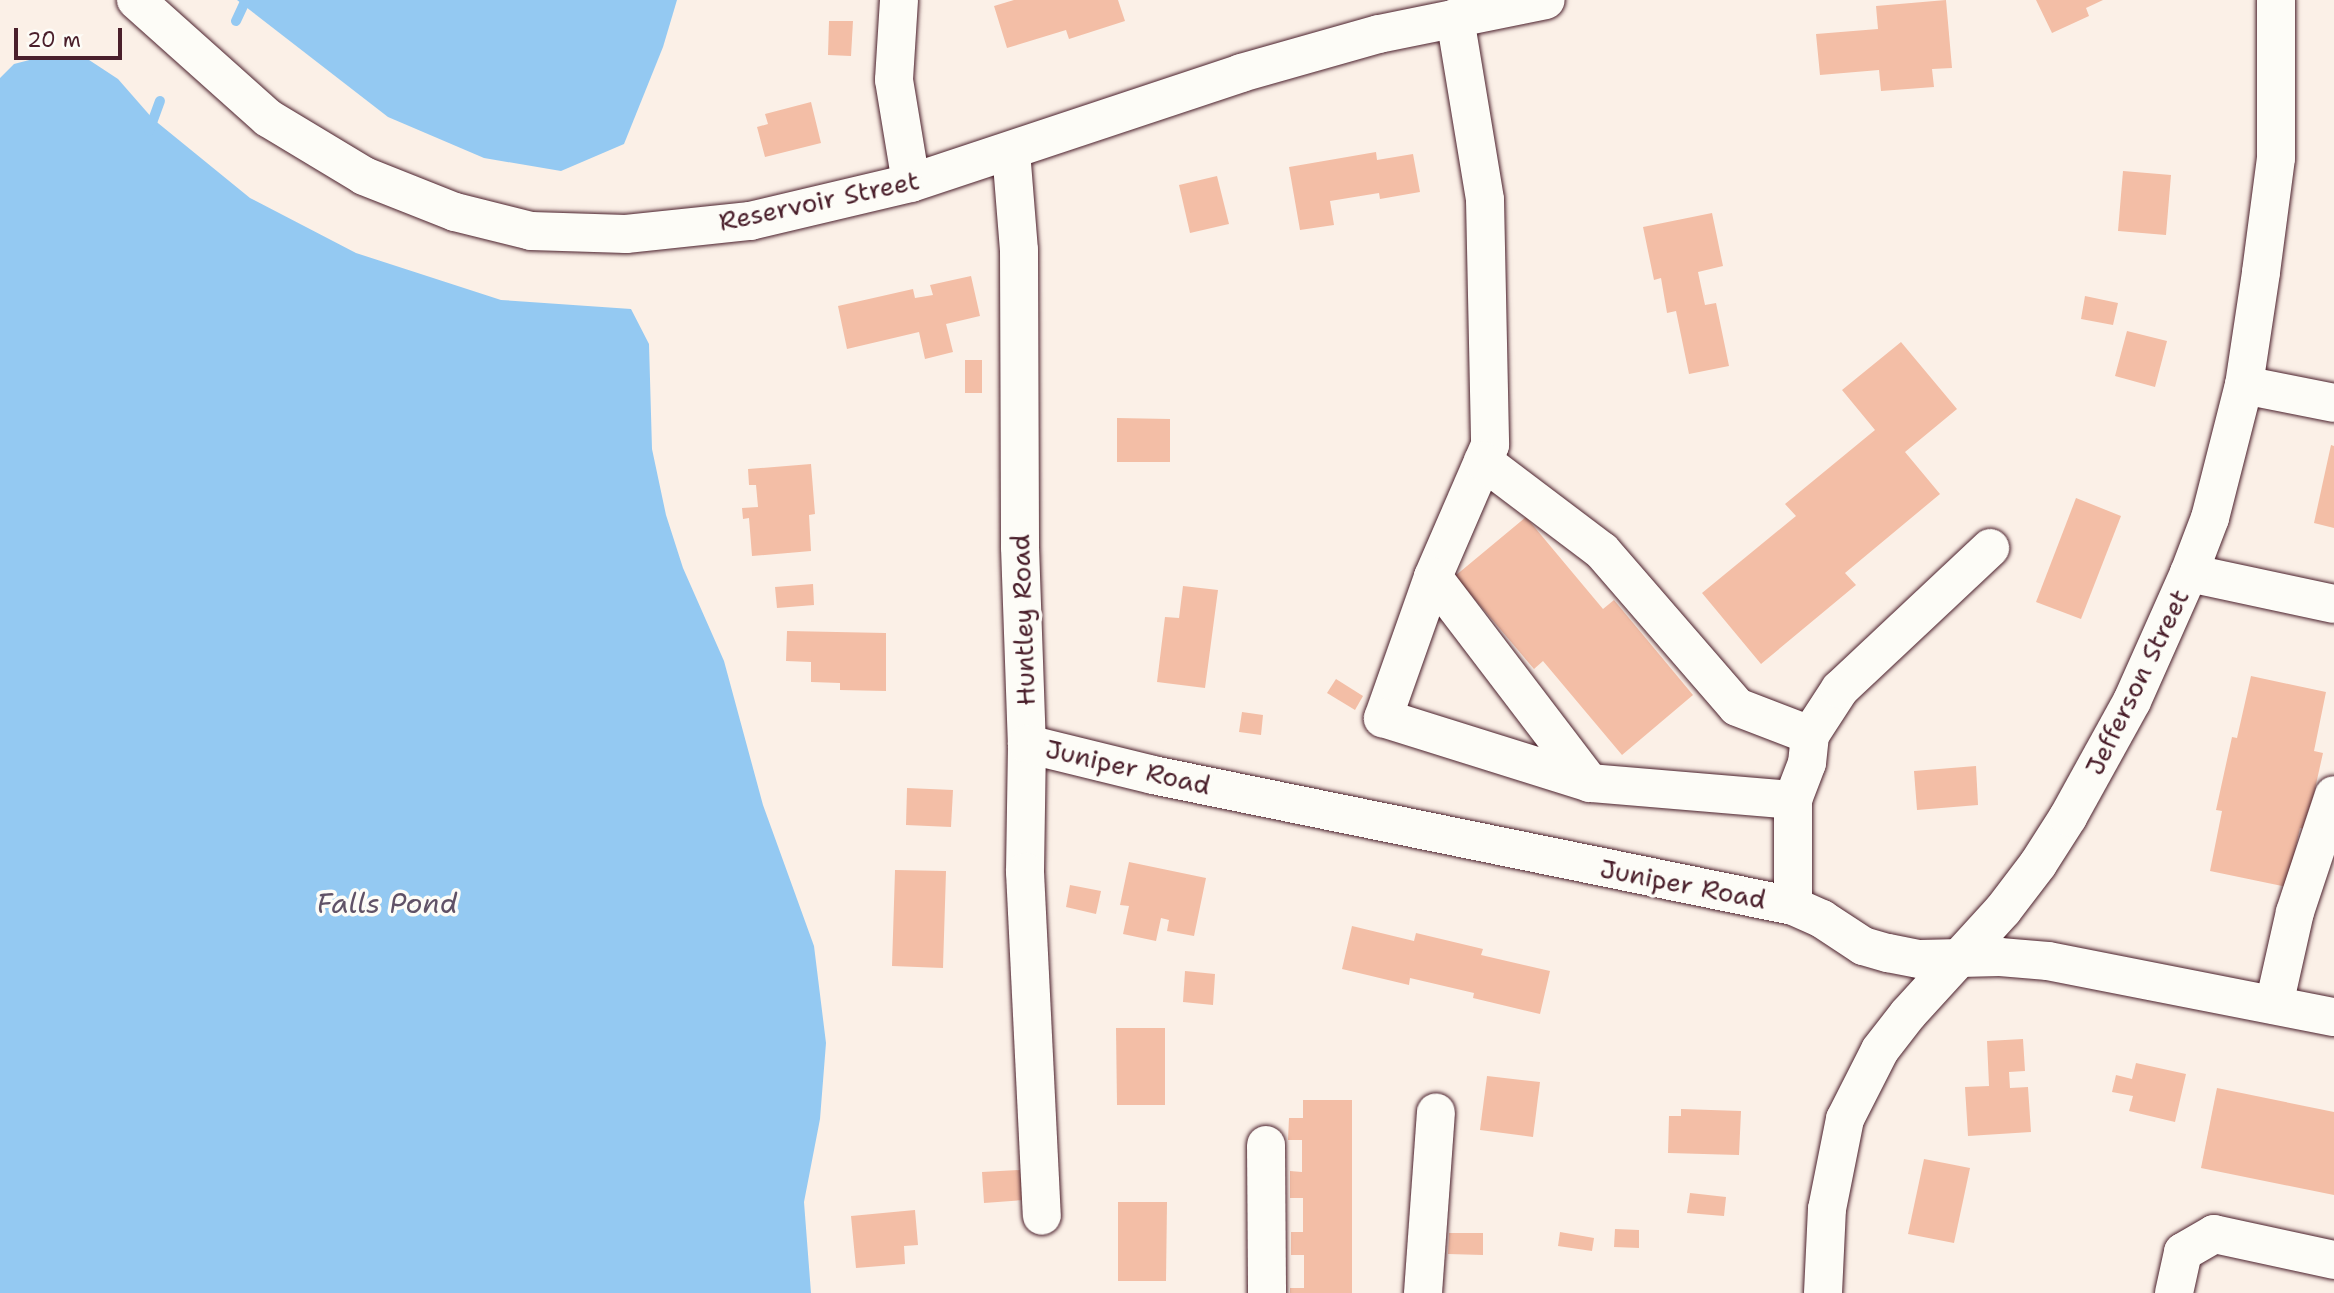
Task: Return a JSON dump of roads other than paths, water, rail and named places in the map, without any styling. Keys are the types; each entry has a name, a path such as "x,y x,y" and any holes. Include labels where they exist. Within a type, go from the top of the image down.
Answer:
{"street":[{"name":"Reservoir Street","path":"136,0 268,118 364,176 455,212 531,231 626,234 750,221 911,183 1241,73 1379,34 1546,0"},
{"path":"899,0 894,80 911,183"},
{"name":"Jefferson Street","path":"1823,1293 1827,1209 1846,1119 1880,1050 2038,864 2068,817 2132,701 2189,573 2222,478 2244,385 2276,158 2276,0"},
{"path":"1455,19 1485,200 1490,446 1433,577 1383,719 1590,783 1793,800"},
{"name":"Huntley Road","path":"1011,151 1019,250 1020,547 1027,744 1025,872 1042,1216"},
{"path":"2244,385 2334,403"},
{"path":"1483,461 1602,551 1737,707 1810,735"},
{"path":"1793,906 1793,800 1807,763 1810,735 1840,689 1990,548"},
{"path":"2189,573 2334,604"},
{"path":"1433,577 1590,783"},
{"name":"Juniper Road","path":"1027,744 1153,775 1793,906 1822,919 1863,946 1920,959 2000,957 2048,961 2334,1017"},
{"path":"2274,1005 2295,912 2334,795"},
{"path":"1423,1293 1436,1112"},
{"path":"1266,1146 1267,1293"},
{"path":"2174,1293 2183,1252 2214,1234 2334,1260"}],"water":[{"path":"237,0 677,0 663,47 624,144 561,171 484,158 388,117"},
{"name":"Falls Pond","path":"83,56 118,79 153,119 250,198 356,253 501,300 631,309 649,344 652,449 666,515 683,568 724,661 763,805 814,946 826,1043 820,1119 804,1202 811,1293 0,1293 0,78 14,64 41,57"}],"waterway":[{"path":"236,21 246,0"},
{"path":"149,131 160,101"}]}
